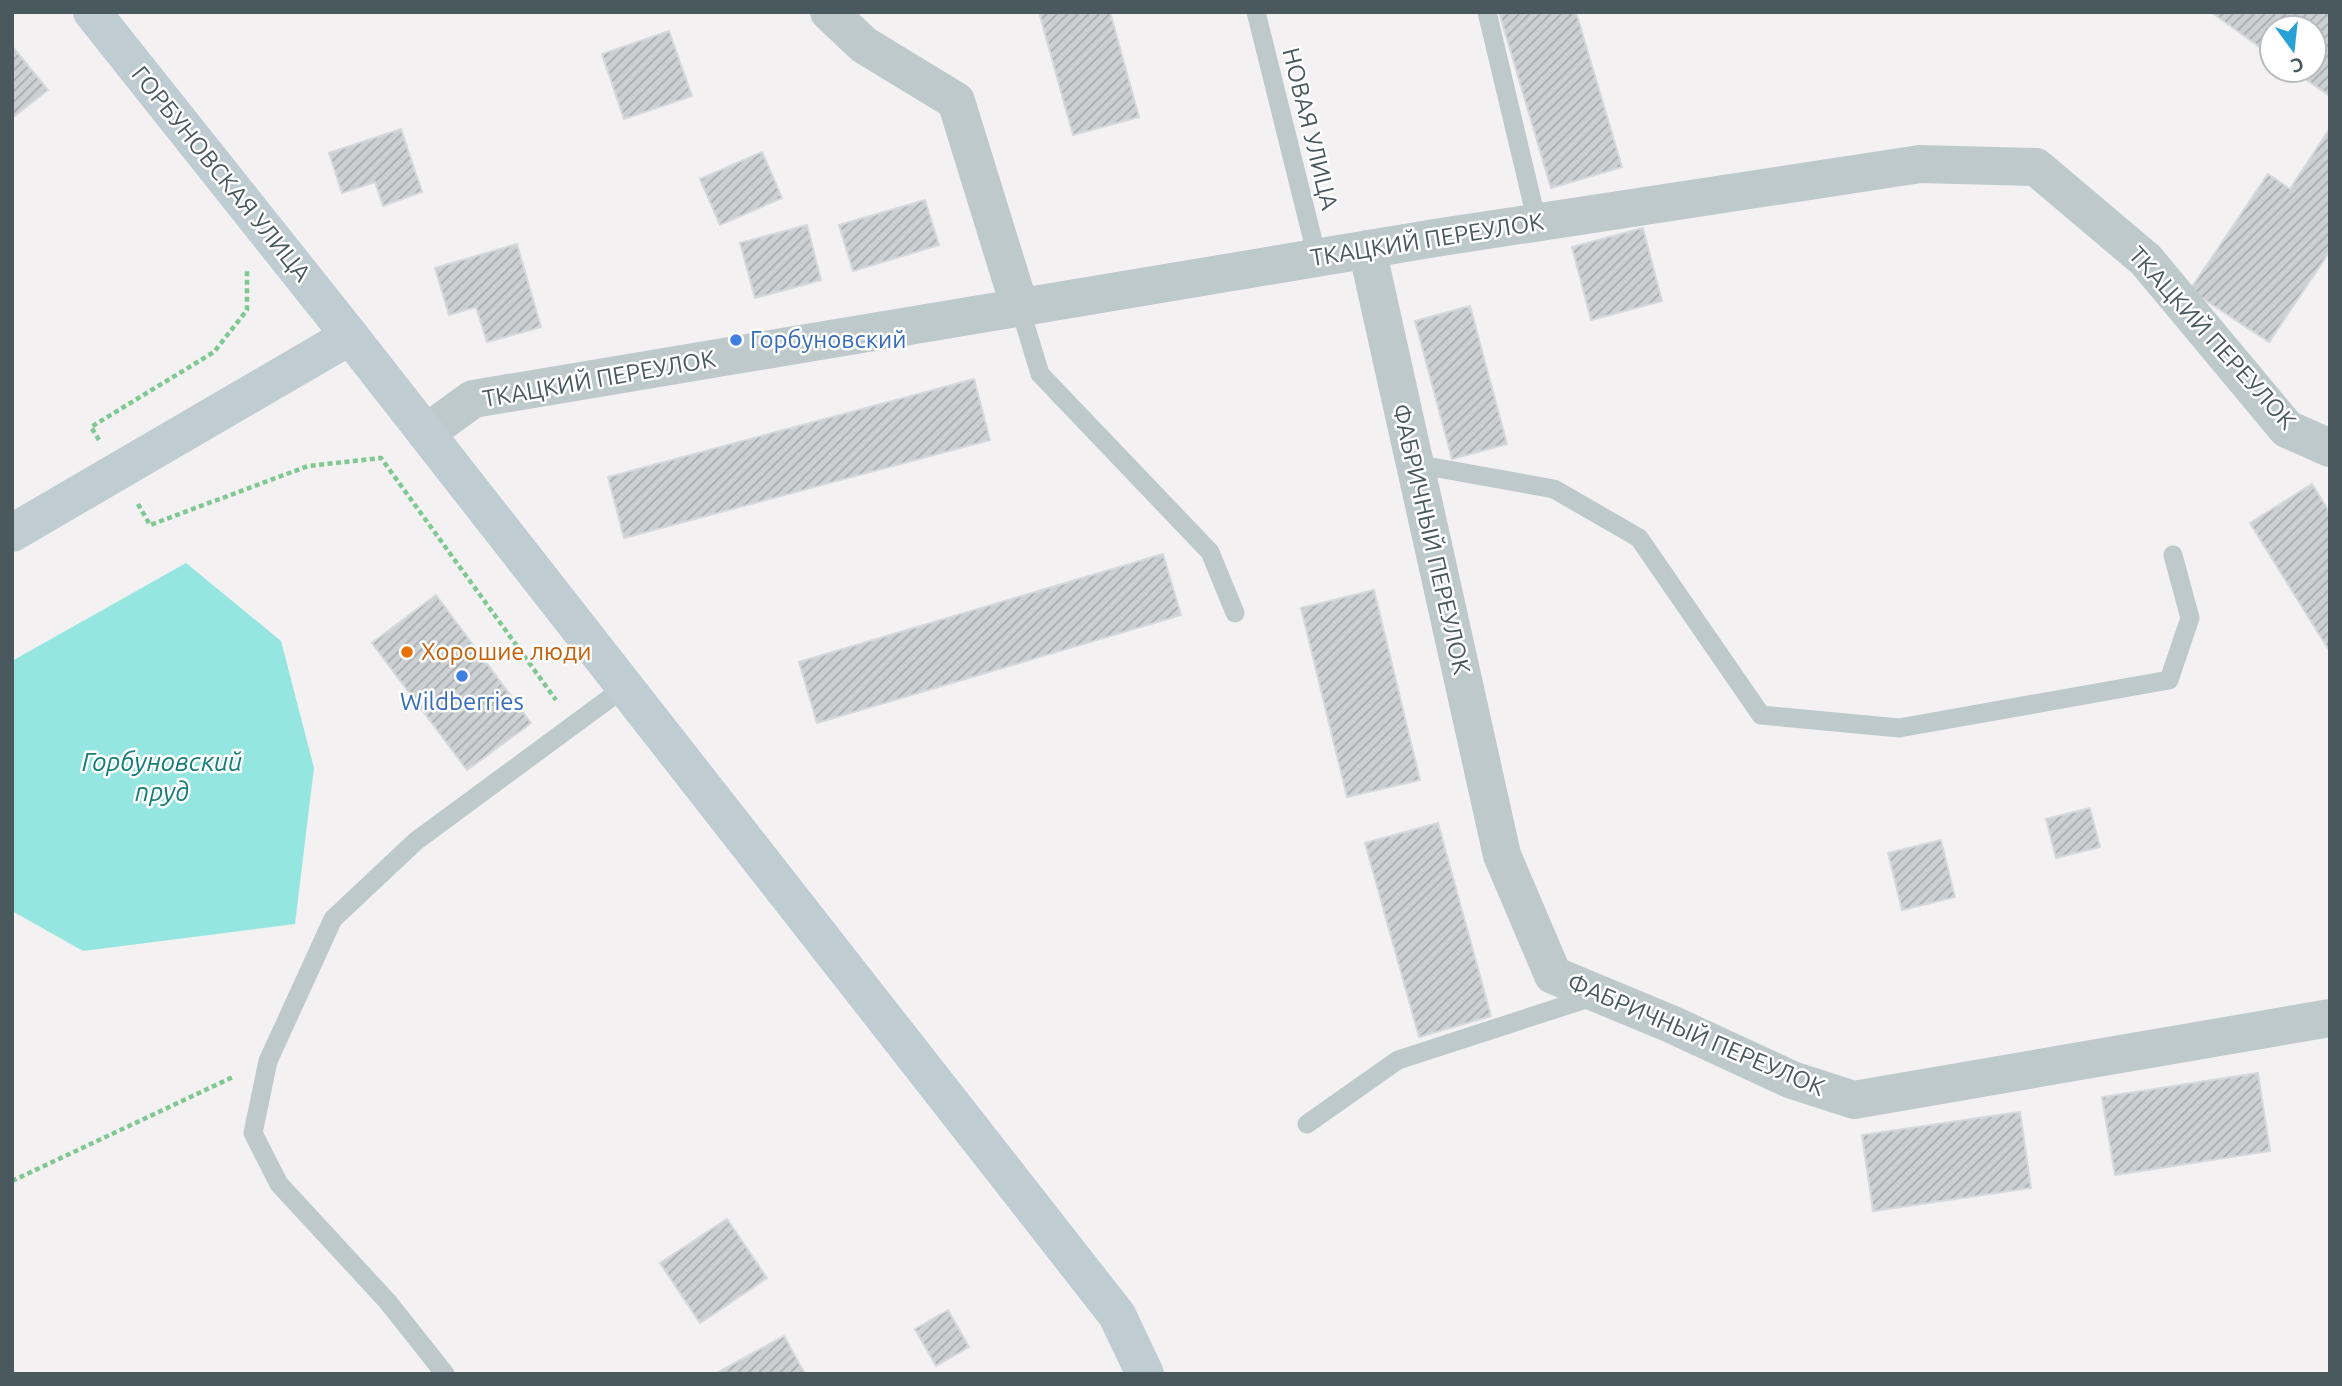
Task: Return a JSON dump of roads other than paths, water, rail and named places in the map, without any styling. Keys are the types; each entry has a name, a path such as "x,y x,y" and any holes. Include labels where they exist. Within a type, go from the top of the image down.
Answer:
{"main road":[{"name":"ГОРБУНОВСКАЯ УЛИЦА","path":"92,12 350,336 1117,1315 1145,1374"},
{"path":"12,533 350,336"}],"street":[{"path":"829,12 864,46 956,101 1020,308"},
{"name":"ТКАЦКИЙ ПЕРЕУЛОК","path":"426,433 473,399 1317,257 1920,164 2036,167 2146,260 2287,429 2330,448"},
{"name":"ФАБРИЧНЫЙ ПЕРЕУЛОК","path":"1367,249 1502,855 1553,975 1792,1080 1854,1101 2330,1018"}],"lane":[{"name":"НОВАЯ УЛИЦА","path":"1256,12 1317,257"},
{"path":"1487,12 1538,222"},
{"path":"1020,308 1040,374 1210,552 1235,613"},
{"path":"1415,464 1554,489 1639,538 1761,715 1899,728 2169,681 2189,618 2173,555"},
{"path":"445,1374 388,1302 279,1184 253,1133 268,1061 333,919 416,841 625,687"},
{"path":"1307,1124 1398,1060 1599,994"}],"water":[{"name":"Горбуновский пруд","path":"186,563 281,641 314,768 295,924 83,951 12,911 12,661"}],"place":[{"name":"Горбуновский","path":"736,340"},
{"name":"Хорошие люди","path":"407,652"},
{"name":"Wildberries","path":"462,676"}]}
